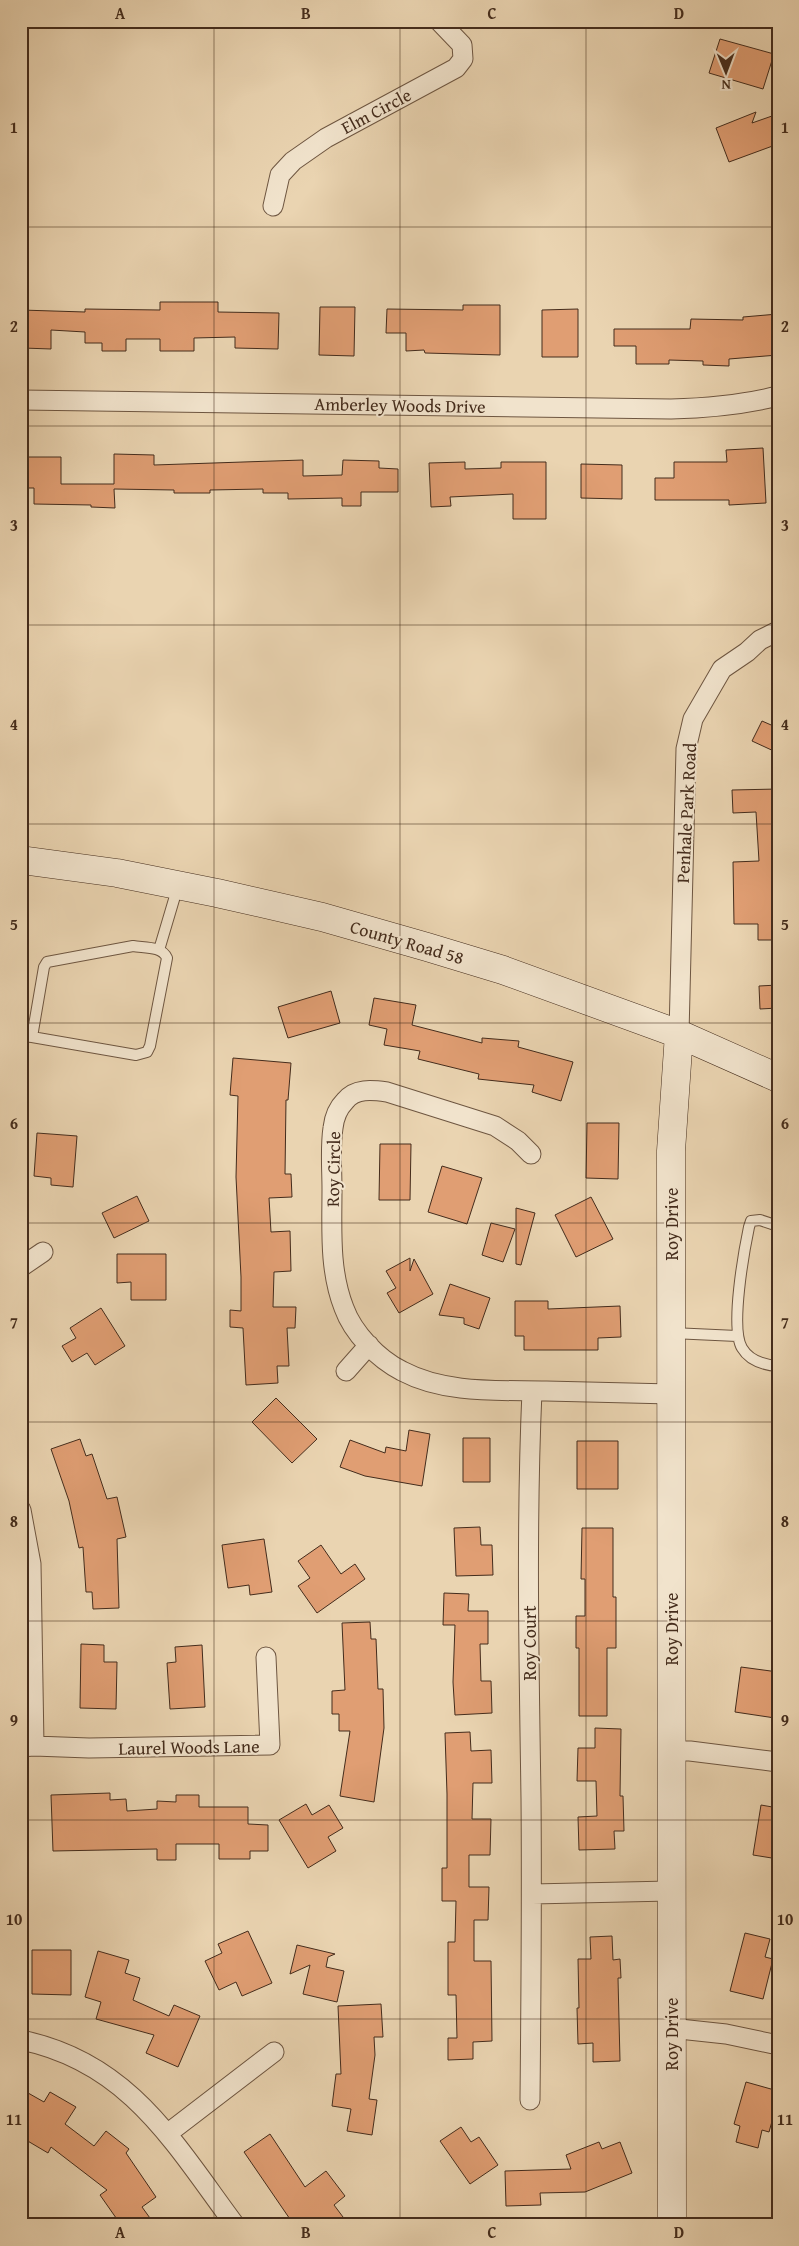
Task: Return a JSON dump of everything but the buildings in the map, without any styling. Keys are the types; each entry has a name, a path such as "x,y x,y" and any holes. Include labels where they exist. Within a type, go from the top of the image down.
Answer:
{"street":[{"name":"Elm Circle","path":"273,206 280,175 292,161 326,138 456,68 463,60 462,45 439,21"},
{"name":"Amberley Woods Drive","path":"21,400 714,408 749,403 778,396"},
{"name":"Penhale Park Road","path":"679,1034 686,749 694,719 722,669 747,652 760,640 778,631"},
{"name":"County Road 58","path":"21,860 116,873 178,885 322,917 427,946 503,970 679,1034 778,1078"},
{"name":"Roy Drive","path":"672,2225 670,2028 671,1151 679,1034"},
{"name":"Roy Circle","path":"531,1154 518,1141 495,1126 387,1092 373,1090 358,1092 344,1102 336,1116 332,1139 332,1259 336,1288 344,1310 359,1334 369,1344 399,1370 416,1378 449,1386 532,1391 671,1394"},
{"path":"21,1267 43,1252"},
{"path":"346,1371 369,1344"},
{"name":"Roy Court","path":"530,2100 532,1894 529,1642 532,1391"},
{"path":"21,1510 31,1564 28,1746"},
{"name":"Laurel Woods Lane","path":"28,1746 89,1748 270,1745 266,1658"},
{"path":"671,1751 690,1751 778,1762"},
{"path":"532,1894 670,1891"},
{"path":"670,2028 726,2034 778,2045"},
{"path":"21,2040 63,2052 87,2063 133,2096 167,2134 235,2225"},
{"path":"167,2134 274,2052"}],"lane":[{"path":"159,950 178,885"},
{"path":"132,946 159,950 165,954 166,958 150,1046 146,1052 136,1055 26,1036 44,967 47,962 132,946"},
{"path":"778,1226 760,1220 751,1222 749,1227 739,1302 737,1336 742,1348 750,1358 778,1366"},
{"path":"671,1333 737,1336"}]}
